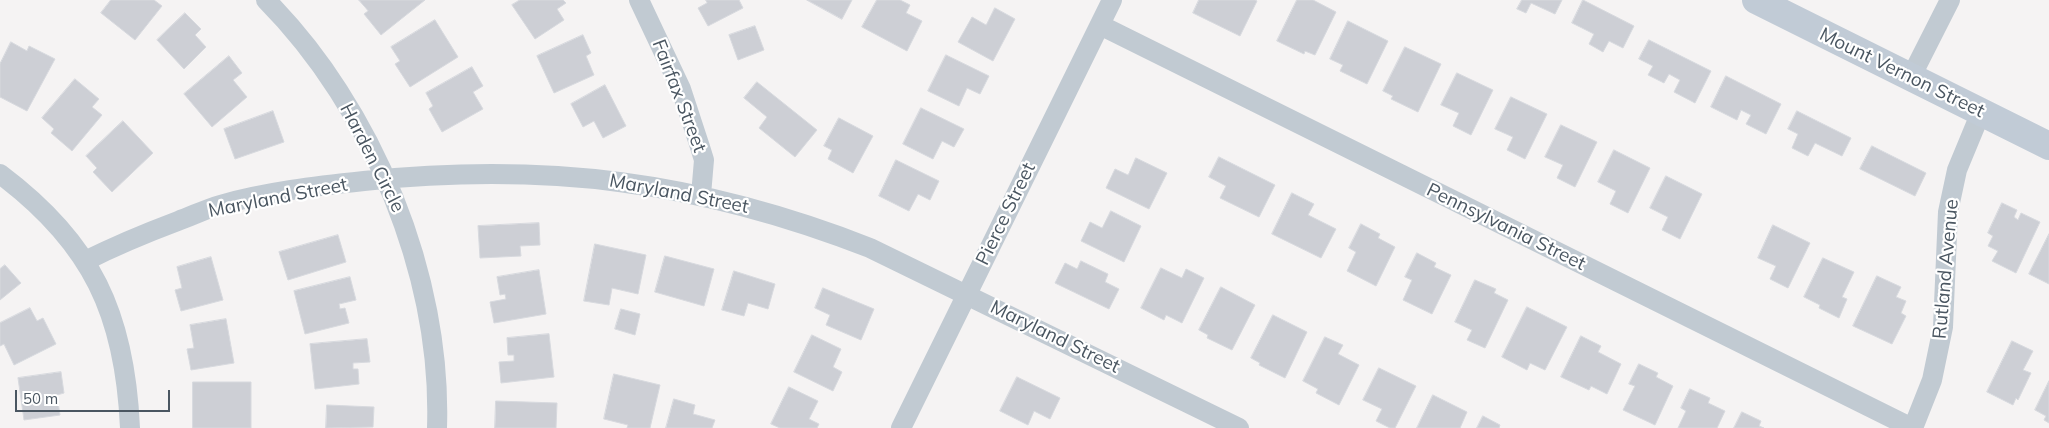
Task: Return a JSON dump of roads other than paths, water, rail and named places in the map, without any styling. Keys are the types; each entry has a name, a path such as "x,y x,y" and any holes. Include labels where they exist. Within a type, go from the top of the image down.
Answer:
{"street":[{"name":"Harden Circle","path":"266,0 306,46 356,119 401,214 416,266 432,344 436,428"},
{"name":"Fairfax Street","path":"640,0 681,89 700,147 704,160 701,195"},
{"name":"Pierce Street","path":"901,428 1112,0"},
{"name":"Mount Vernon Street","path":"1756,0 2049,146"},
{"path":"1911,77 1950,0"},
{"name":"Pennsylvania Street","path":"1100,25 1913,428"},
{"name":"Rutland Avenue","path":"1913,428 1932,380 1943,327 1948,212 1957,170 1981,112"},
{"path":"0,174 48,213 85,261 103,296 113,322 126,368 130,428"},
{"name":"Maryland Street","path":"85,261 137,237 219,205 323,185 459,174 567,175 651,186 746,206 870,248 1238,428"}]}
